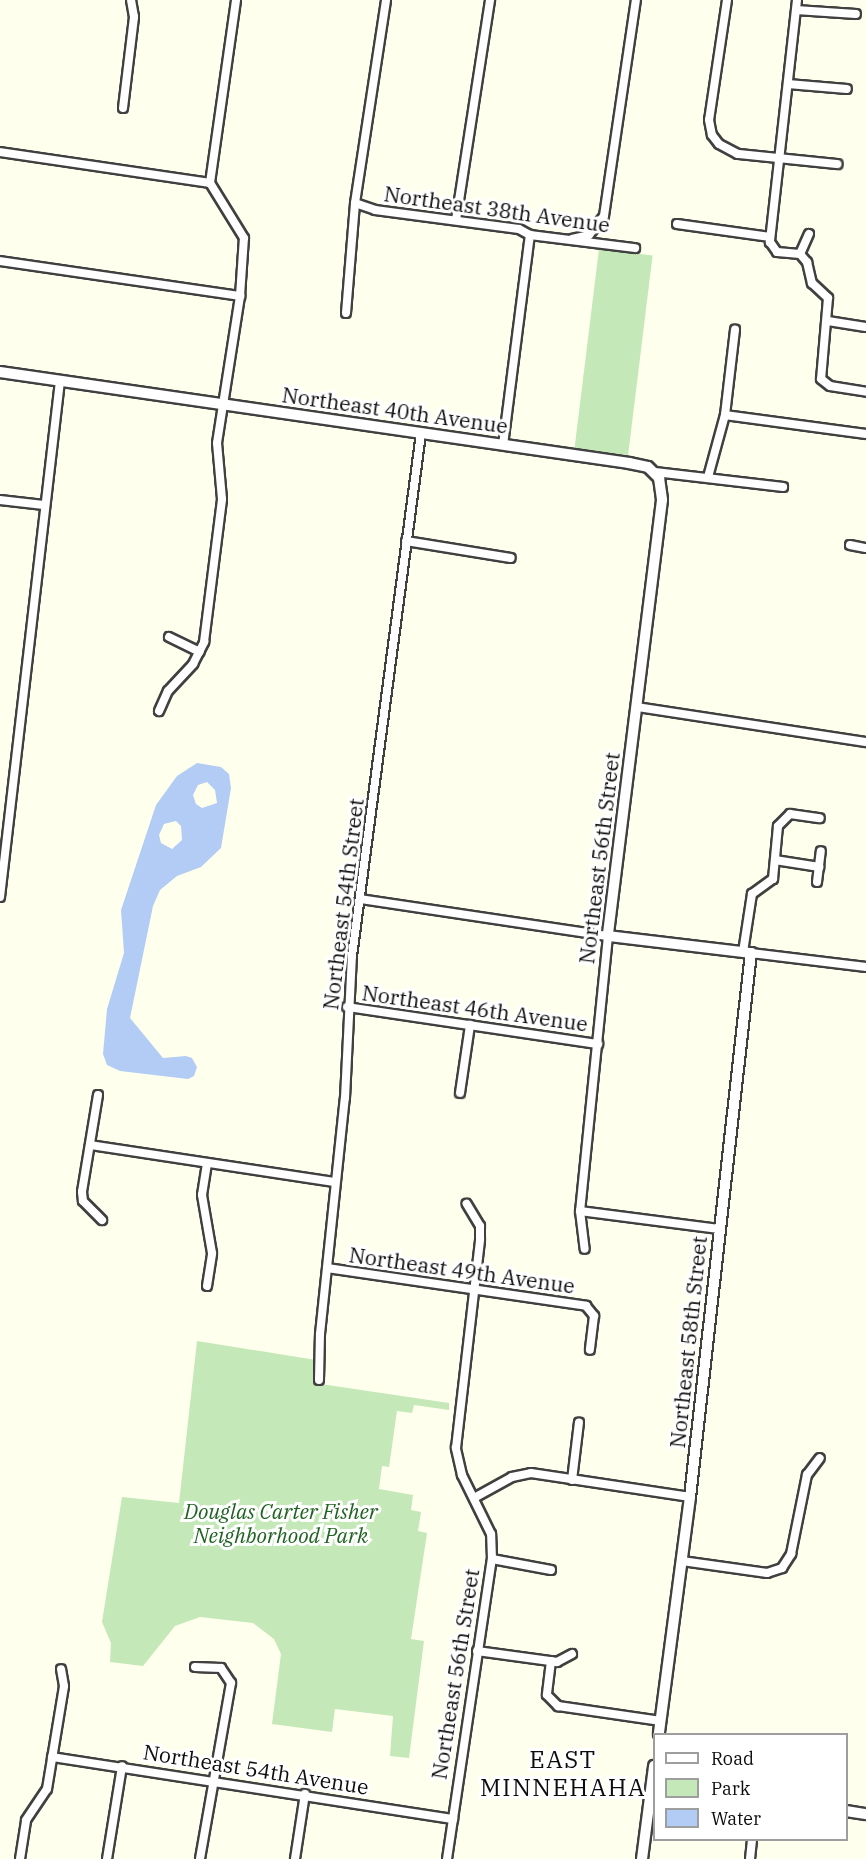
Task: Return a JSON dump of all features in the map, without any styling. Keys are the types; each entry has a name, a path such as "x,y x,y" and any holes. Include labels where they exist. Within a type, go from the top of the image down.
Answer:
{"street":[{"path":"123,108 134,16 131,0"},
{"path":"159,711 168,692 200,652 207,632 222,499 217,443 225,405 240,296 244,238 210,183 236,0"},
{"path":"346,313 356,203 386,0"},
{"path":"456,220 490,0"},
{"path":"569,240 589,235 604,216 636,0"},
{"path":"727,0 709,128 728,151 837,164"},
{"path":"797,0 781,157 770,237 777,252 800,254 807,262 812,283 828,298 828,321 821,379 830,386 866,392"},
{"path":"796,10 856,14"},
{"path":"788,84 847,89"},
{"path":"0,152 210,183"},
{"name":"Northeast 38th Avenue","path":"356,203 375,210 519,228 530,235 635,248"},
{"path":"677,224 770,237"},
{"path":"800,254 809,234"},
{"path":"503,445 530,235"},
{"path":"0,261 240,296"},
{"path":"828,321 866,327"},
{"path":"708,477 725,415 735,330"},
{"name":"Northeast 40th Avenue","path":"0,372 639,464 655,472 783,487"},
{"path":"0,897 3,844 60,381"},
{"path":"725,415 866,434"},
{"name":"Northeast 54th Street","path":"319,1380 327,1268 345,1098 347,1007 421,433"},
{"name":"Northeast 56th Street","path":"585,1249 580,1210 608,936 663,500 655,472"},
{"path":"0,500 44,505"},
{"path":"406,542 511,558"},
{"path":"850,545 866,548"},
{"path":"169,637 200,652"},
{"path":"637,707 866,742"},
{"path":"747,952 750,900 755,891 772,882 778,826 790,814 820,818"},
{"path":"817,882 821,851"},
{"path":"776,860 819,867"},
{"path":"360,899 608,936 866,967"},
{"name":"Northeast 58th Street","path":"659,1733 690,1497 747,952"},
{"name":"Northeast 46th Avenue","path":"347,1007 598,1044"},
{"path":"460,1093 470,1025"},
{"path":"98,1095 83,1201 102,1220"},
{"path":"90,1145 335,1182"},
{"path":"207,1163 202,1195 212,1253 207,1286"},
{"name":"Northeast 56th Street","path":"447,1859 492,1559 491,1534 462,1475 456,1448 480,1226 467,1204"},
{"path":"580,1210 719,1230"},
{"name":"Northeast 49th Avenue","path":"327,1268 474,1289 591,1309 590,1350"},
{"path":"572,1480 579,1422"},
{"path":"682,1561 767,1573 782,1568 791,1554 807,1474 820,1458"},
{"path":"474,1498 523,1474 690,1497"},
{"path":"492,1559 551,1570"},
{"path":"477,1651 551,1661 572,1654"},
{"path":"551,1661 547,1695 550,1701 568,1708 661,1721"},
{"path":"195,1668 209,1666 226,1671 231,1683 200,1859"},
{"path":"20,1859 26,1820 47,1789 64,1686 61,1669"},
{"name":"Northeast 54th Avenue","path":"52,1757 305,1794 453,1819"},
{"path":"106,1859 122,1766"},
{"path":"642,1859 653,1783"},
{"path":"295,1859 305,1794"},
{"path":"848,1811 866,1814"},
{"path":"750,1859 753,1841"}],"green space":[{"path":"599,249 653,256 628,455 575,449"},
{"name":"Douglas Carter Fisher Neighborhood Park","path":"197,1341 316,1360 314,1383 449,1403 449,1410 414,1405 412,1413 397,1411 389,1467 382,1466 379,1489 413,1495 411,1510 421,1512 418,1531 427,1533 411,1639 424,1641 409,1758 390,1756 393,1716 335,1709 332,1732 272,1724 281,1654 274,1639 253,1623 200,1617 175,1626 143,1666 110,1662 111,1643 102,1622 122,1497 179,1503"}],"water":[{"path":"197,763 221,767 229,774 231,788 221,848 201,867 177,876 160,890 153,906 130,1018 163,1058 186,1056 192,1058 197,1067 194,1076 188,1079 120,1071 107,1065 103,1054 107,1009 124,953 121,910 156,805 177,776","holes":["207,782 215,790 217,803 202,808 196,804 193,795 198,785","176,821 181,826 182,840 172,849 161,843 159,835 164,824"]}],"district":[{"name":"EAST MINNEHAHA","path":"563,1774"}]}
